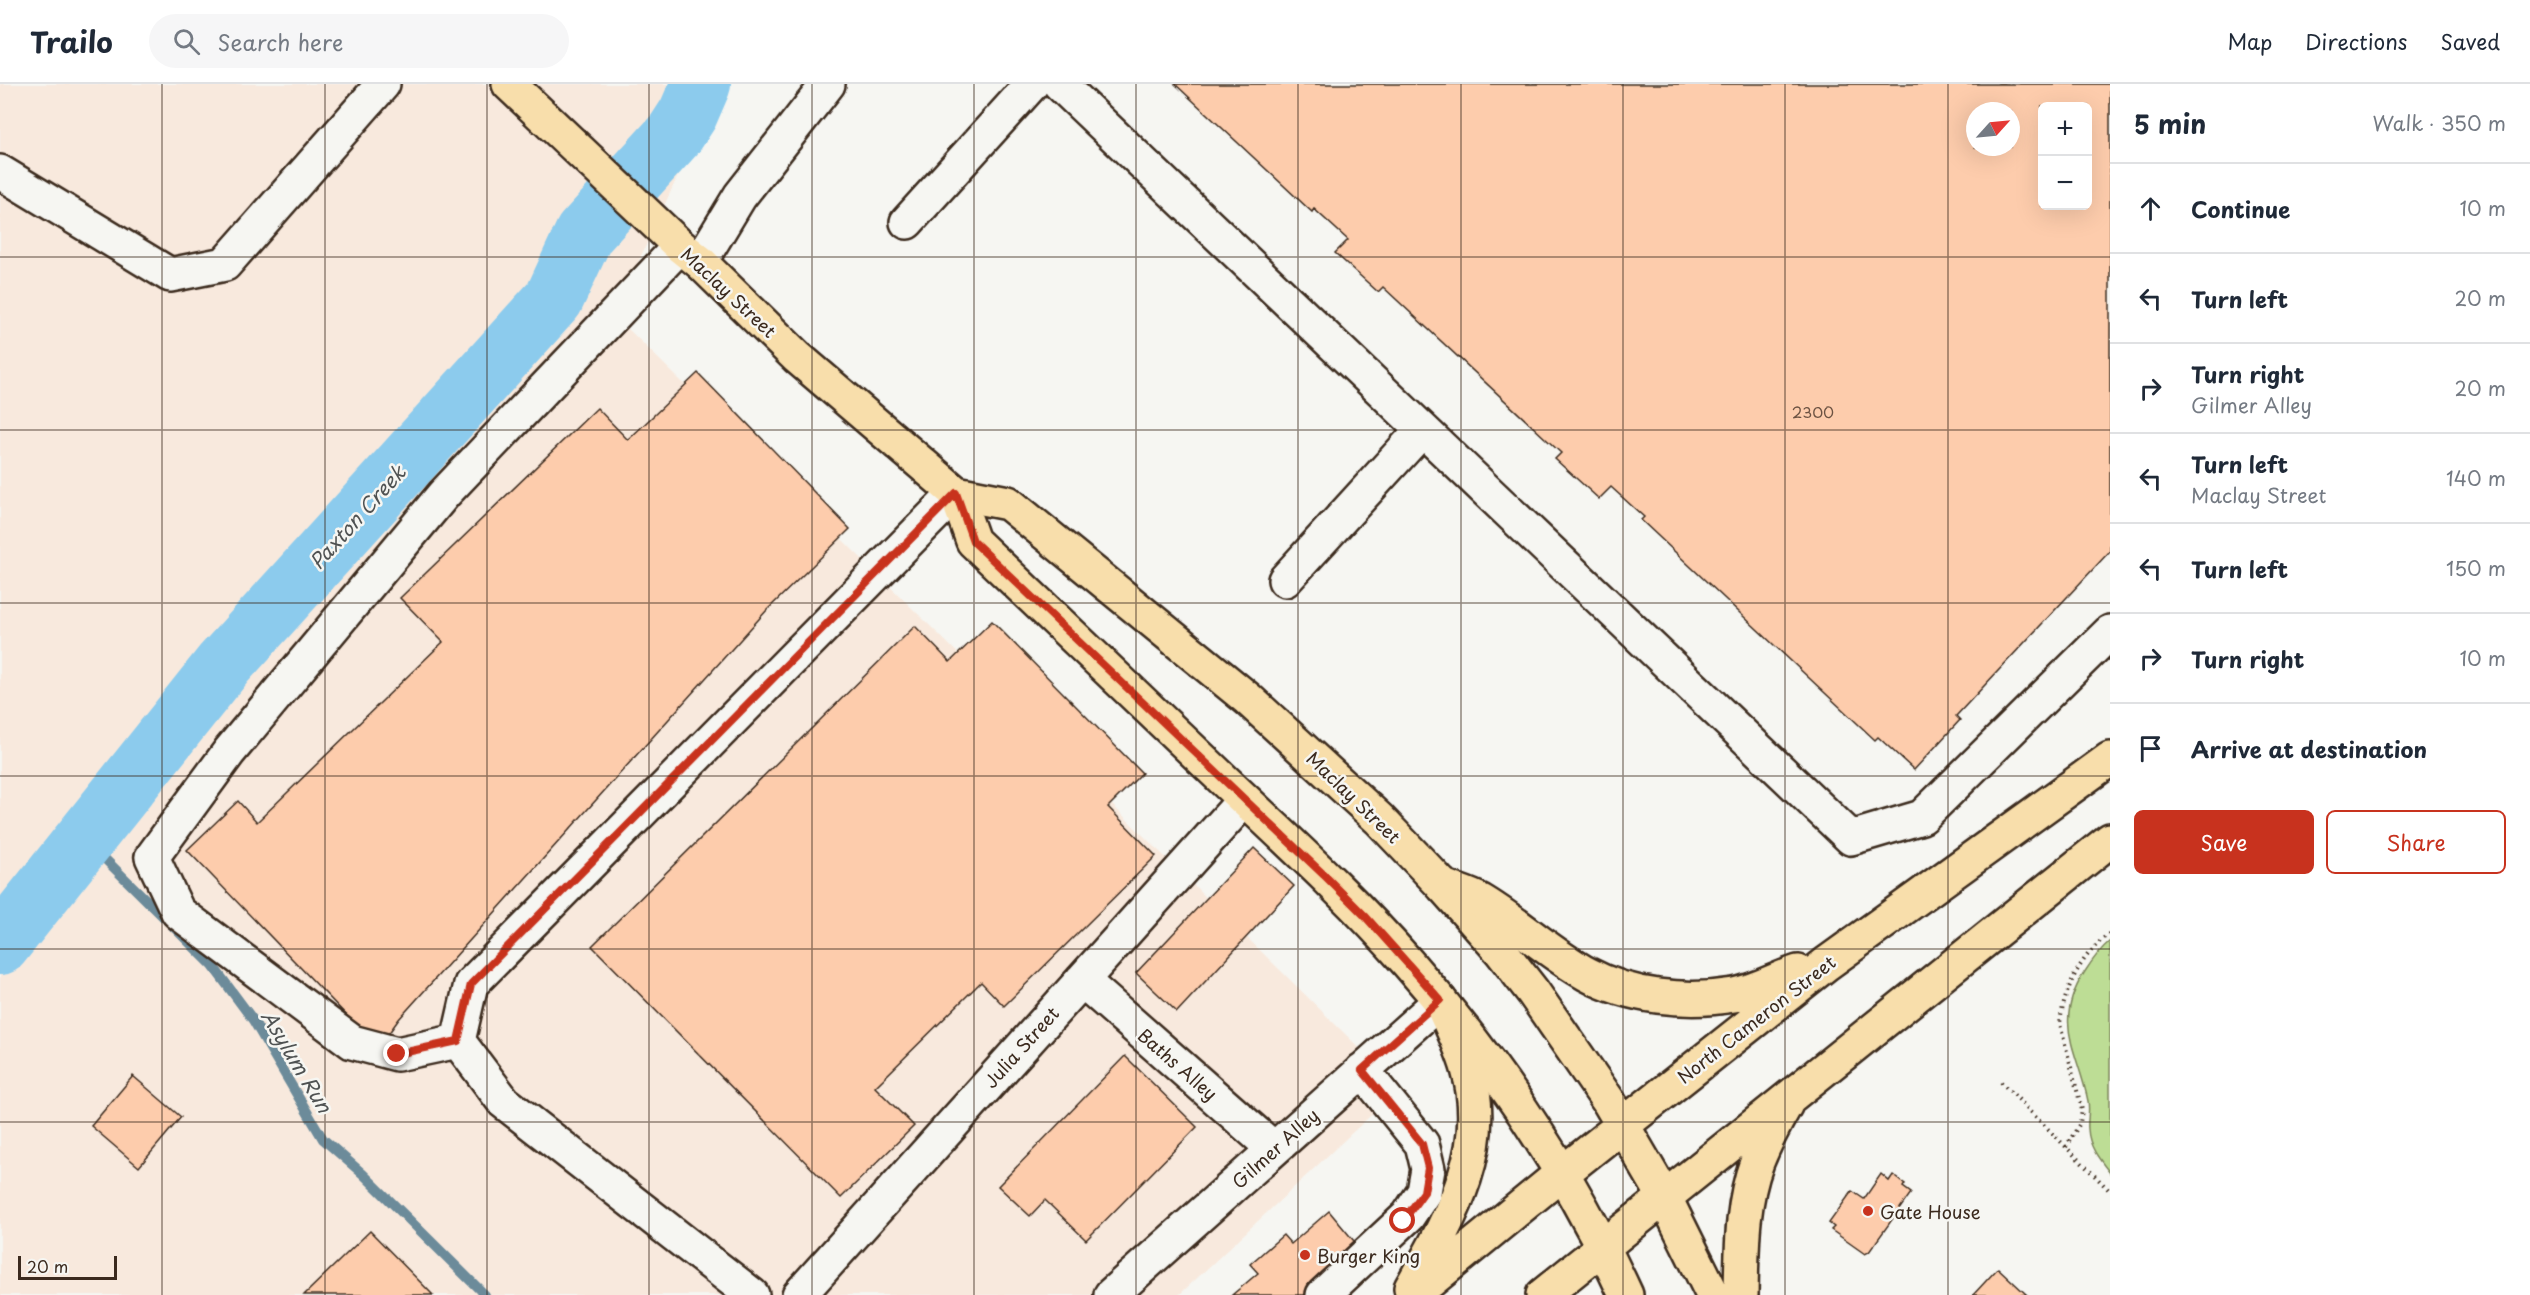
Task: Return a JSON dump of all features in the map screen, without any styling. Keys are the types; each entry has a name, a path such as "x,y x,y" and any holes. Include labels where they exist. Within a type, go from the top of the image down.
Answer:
{"main road":[{"name":"Maclay Street","path":"509,84 797,357 956,493 1008,503 1273,721 1379,819 1501,951 1533,992 1623,1124 1664,1196 1713,1295"},
{"name":"Maclay Street","path":"956,493 973,541 1365,916 1440,1000 1502,1083 1561,1174 1603,1246 1626,1295"},
{"name":"North Cameron Street","path":"1413,1295 1623,1124 1826,964 2110,759"},
{"path":"1543,1295 2110,840"},
{"path":"1443,886 1480,901 1588,975 1617,987 1645,994 1701,998 1733,995 1761,988 1794,972 1826,964"},
{"path":"1407,1295 1456,1204 1465,1182 1474,1136 1472,1094 1468,1071 1440,1000"},
{"path":"1740,1295 1743,1231 1749,1190 1767,1138 1792,1093"}],"street":[{"path":"0,172 170,276 225,264 382,84"},
{"path":"458,1041 397,1054 352,1042 178,912 152,857 229,752 444,494 690,254 740,196 828,84"},
{"path":"907,222 1032,84"},
{"path":"1060,84 1851,838 1922,817 2110,632"},
{"path":"1285,580 1422,430"},
{"path":"752,1295 504,1102 458,1041 471,984 956,493"},
{"name":"Julia Street","path":"799,1295 1244,800"},
{"name":"Baths Alley","path":"1082,980 1274,1149"},
{"name":"Gilmer Alley","path":"1111,1295 1440,1000"},
{"path":"1323,1295 1408,1216 1424,1192 1428,1168 1422,1144 1362,1070"}],"path":[{"path":"2066,1147 2080,1123 2082,1110 2062,1032 2061,1010 2077,970 2088,954 2110,933"},
{"path":"2001,1082 2110,1191"}],"shaded area":[{"path":"0,84 720,84 614,315 1400,1088 1179,1295 0,1295"}],"green space":[{"path":"2110,941 2110,1173 2098,1158 2090,1142 2088,1101 2070,1037 2069,1023 2070,1007 2084,973 2092,960"}],"building":[{"path":"1175,84 2110,84 2110,551 1956,716 1960,720 1914,770 1878,737 1875,740 1641,520 1644,517 1611,487 1599,499 1555,459 1561,453 1383,287 1378,292 1335,253 1348,240 1314,209 1312,212"},
{"path":"698,373 850,529 767,610 399,1019 378,1048 187,850 238,801 257,822 443,642 400,598 597,408 628,440"},
{"path":"992,621 1142,773 1108,807 1156,856 1004,1006 981,982 875,1087 914,1126 841,1198 592,946 915,626 950,662"},
{"path":"1254,848 1294,886 1177,1012 1136,973"},
{"path":"1125,1056 1197,1127 1086,1240 1045,1200 1030,1216 998,1186"},
{"path":"133,1076 181,1117 139,1167 91,1126"},
{"name":"Gate House","path":"1881,1174 1889,1181 1893,1175 1905,1184 1903,1187 1911,1193 1869,1252 1865,1254 1831,1230 1834,1227 1829,1223 1852,1191 1864,1199"},
{"name":"Burger King","path":"1329,1211 1359,1247 1313,1295 1232,1295 1258,1273 1250,1264 1283,1235 1291,1244"},
{"path":"370,1231 433,1295 304,1295"},
{"path":"1998,1268 2027,1295 1973,1295"}],"waterway":[{"name":"Paxton Creek","path":"0,945 224,664 554,299 584,234 675,134 688,114 701,84"},
{"name":"Asylum Run","path":"82,841 104,858 213,966 253,1020 323,1139 363,1174 485,1295"}],"place":[{"name":"Gate House","path":"1868,1211"},
{"name":"Burger King","path":"1305,1255"}],"route":[{"path":"397,1054 458,1041 471,984 956,493 973,541 1324,875 1365,916 1440,1000 1362,1070 1422,1144 1428,1168 1424,1192 1403,1221"}]}
